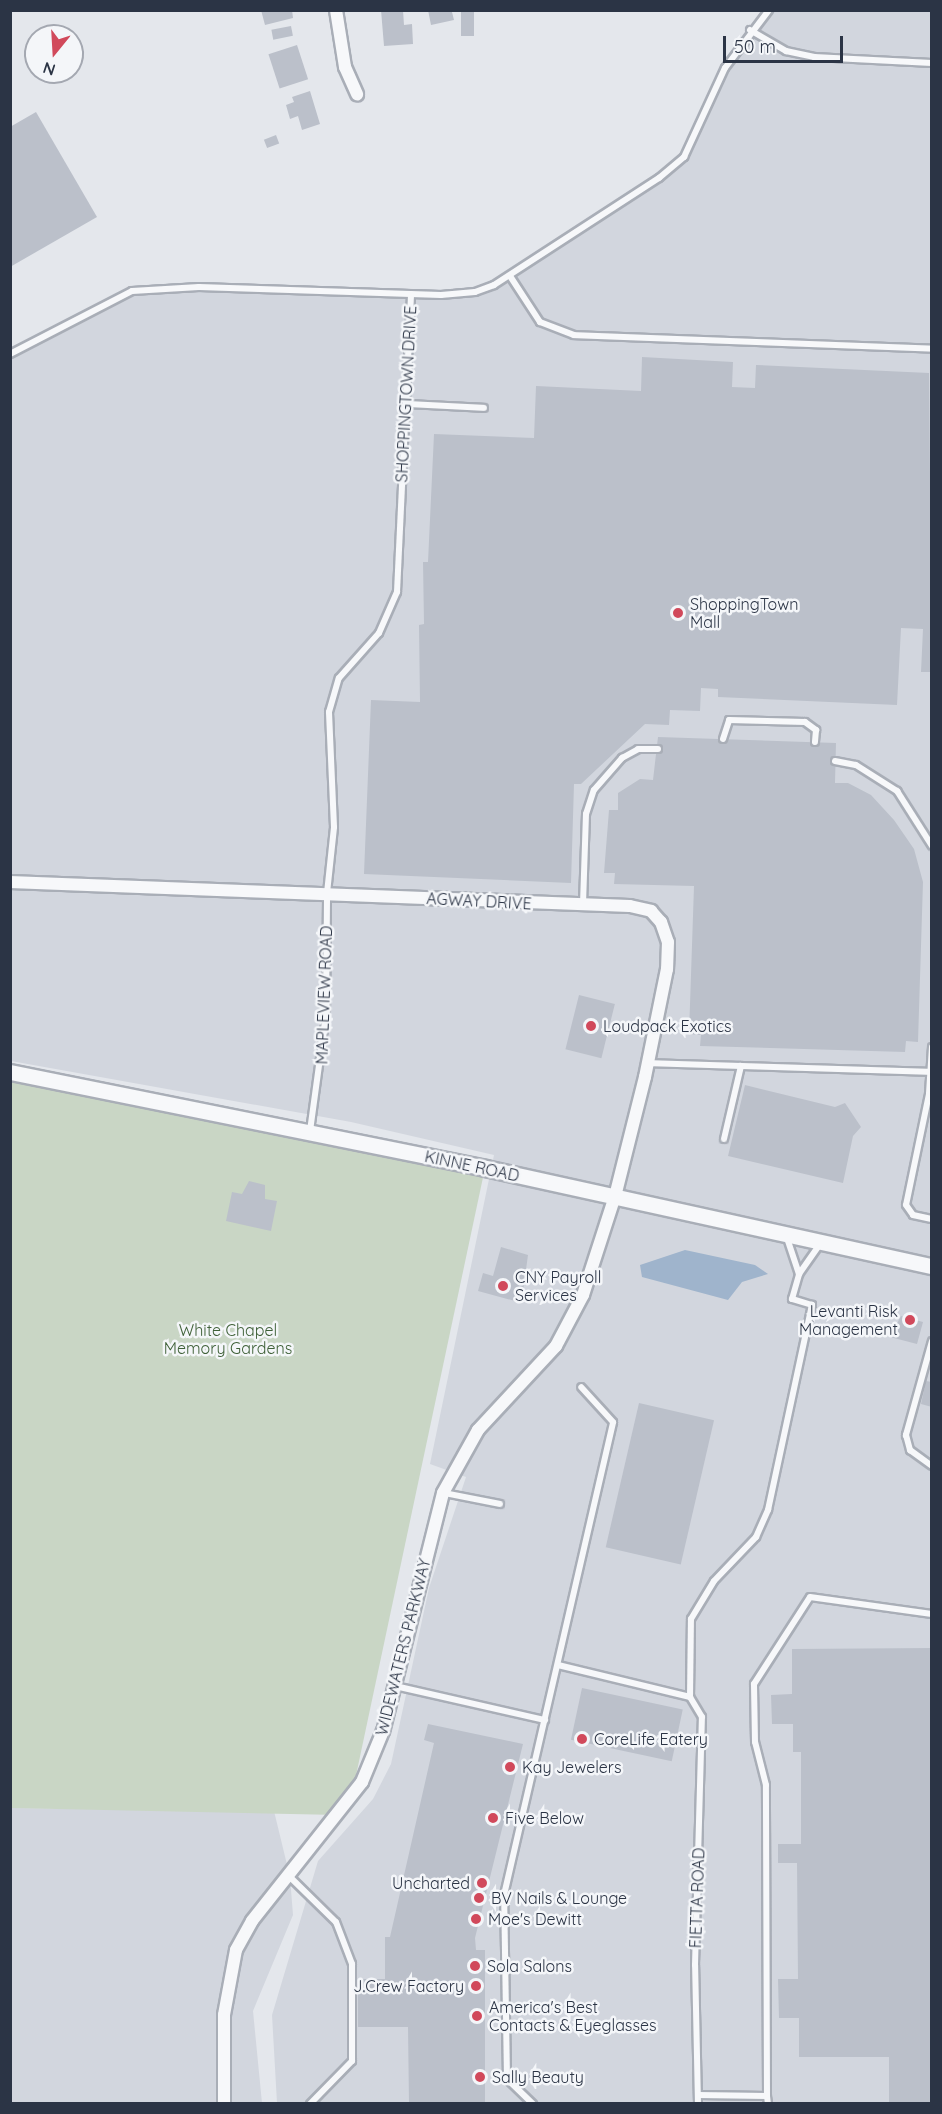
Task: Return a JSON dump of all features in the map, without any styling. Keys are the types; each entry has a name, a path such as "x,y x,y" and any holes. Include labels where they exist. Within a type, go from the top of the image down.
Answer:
{"street":[{"path":"336,10 345,67 357,94"},
{"name":"AGWAY DRIVE","path":"10,882 327,892 630,906 651,911 661,922 668,942 668,969 648,1064 615,1196"},
{"name":"KINNE ROAD","path":"10,1072 615,1196 932,1266"},
{"name":"WIDEWATERS PARKWAY","path":"224,2103 224,2015 236,1950 252,1921 290,1877 362,1782 395,1686 443,1493 478,1430 556,1346 572,1320 615,1196"}],"lane":[{"name":"SHOPPINGTOWN DRIVE","path":"327,892 334,827 329,712 339,678 379,633 397,592 411,294 475,292 510,276 659,178 684,157 725,68 750,30 769,10"},
{"path":"750,30 786,51 814,57 932,63"},
{"path":"510,276 540,322 574,335 932,349"},
{"path":"10,354 132,291 199,287 411,294"},
{"path":"406,404 484,408"},
{"path":"723,739 729,720 805,722 816,730 815,742"},
{"path":"583,904 586,814 594,790 622,758 638,748 658,749"},
{"path":"835,761 856,765 897,791 932,846"},
{"name":"MAPLEVIEW ROAD","path":"310,1133 326,1014 327,892"},
{"path":"932,1047 931,1072 906,1205 913,1215 932,1219"},
{"path":"648,1064 931,1072"},
{"path":"724,1139 741,1066"},
{"path":"786,1234 799,1274"},
{"path":"558,1665 690,1697 691,1619 714,1581 756,1537 768,1510 812,1305 792,1299 799,1274 821,1242"},
{"path":"932,1341 906,1435 910,1450 932,1466"},
{"path":"533,2103 507,2079 504,1895 614,1422 581,1388"},
{"path":"443,1493 500,1504"},
{"path":"698,2096 767,2100 766,1785 755,1742 754,1684 810,1597 932,1614"},
{"path":"395,1686 545,1720"},
{"name":"FIETTA ROAD","path":"690,1697 702,1717 695,1965 698,2103"},
{"path":"290,1877 336,1922 352,1964 352,2061 309,2103"}],"shaded area":[{"path":"769,11 931,11 931,2103 277,2103 272,2015 318,1861 373,1799 391,1764 429,1588 466,1477 430,1464 494,1155 351,1122 11,1061 11,354 132,291 199,287 441,295 475,292 494,285 659,178 684,157 725,68"},
{"path":"11,1808 274,1811 290,1877 293,1915 253,2011 262,2103 11,2104"}],"green space":[{"name":"White Chapel Memory Gardens","path":"11,1072 485,1168 351,1799 339,1815 11,1808"}],"water":[{"path":"685,1250 755,1265 768,1274 742,1282 728,1300 642,1277 640,1265"}],"building":[{"path":"261,10 292,10 293,18 265,25"},
{"path":"381,10 403,10 404,25 412,24 413,44 384,46"},
{"path":"428,10 456,10 457,12 452,12 454,20 431,25"},
{"path":"461,10 474,10 474,36 461,36"},
{"path":"291,26 293,36 273,40 271,30"},
{"path":"297,45 308,79 280,89 268,54"},
{"path":"310,91 320,124 302,130 298,116 290,119 286,105 294,102 292,97"},
{"path":"36,112 97,217 10,267 10,127"},
{"path":"276,135 279,143 267,148 264,140"},
{"name":"ShoppingTown Mall","path":"642,357 733,362 732,387 755,388 756,365 929,373 932,672 921,672 923,629 901,628 897,705 718,697 718,689 701,688 700,711 670,710 669,725 645,724 581,784 574,784 571,883 364,874 371,700 420,702 419,625 424,624 423,562 428,562 434,434 534,438 536,386 641,391"},
{"path":"658,737 836,743 835,783 848,783 871,795 894,820 914,849 923,882 918,1042 906,1041 905,1052 700,1046 701,1035 689,1034 694,886 614,884 615,873 604,873 609,810 618,810 618,793 640,779 653,780"},
{"name":"Loudpack Exotics","path":"579,995 615,1004 601,1058 565,1049"},
{"path":"745,1085 835,1107 845,1103 861,1127 853,1136 843,1183 728,1156"},
{"path":"249,1181 265,1185 265,1199 277,1201 271,1231 226,1221 232,1192 242,1194"},
{"path":"501,1247 528,1255 523,1292 518,1290 515,1301 478,1291 483,1273 493,1276"},
{"path":"901,1316 923,1322 917,1344 890,1337"},
{"path":"926,1381 932,1382 932,1407 921,1404"},
{"path":"639,1403 714,1420 681,1565 606,1547"},
{"path":"932,1648 932,2104 889,2104 889,2057 799,2057 799,2018 779,2018 778,1979 798,1979 797,1863 778,1863 778,1844 801,1844 801,1752 793,1752 793,1724 772,1724 771,1695 792,1694 792,1649"},
{"path":"582,1688 683,1709 672,1761 571,1740"},
{"path":"428,1724 523,1744 475,1938 476,1950 485,1950 485,2104 409,2104 408,2027 358,2027 358,1979 385,1979 385,1937 390,1937 434,1743 424,1740"}],"place":[{"name":"ShoppingTown Mall","path":"678,613"},
{"name":"Loudpack Exotics","path":"591,1026"},
{"name":"CNY Payroll Services","path":"503,1286"},
{"name":"Levanti Risk Management","path":"910,1320"},
{"name":"CoreLife Eatery","path":"582,1739"},
{"name":"Kay Jewelers","path":"510,1767"},
{"name":"Five Below","path":"493,1818"},
{"name":"Uncharted","path":"482,1883"},
{"name":"BV Nails & Lounge","path":"479,1898"},
{"name":"Moe's Dewitt","path":"476,1919"},
{"name":"Sola Salons","path":"475,1966"},
{"name":"J.Crew Factory","path":"476,1986"},
{"name":"America's Best Contacts & Eyeglasses","path":"477,2016"},
{"name":"Sally Beauty","path":"480,2077"}]}
